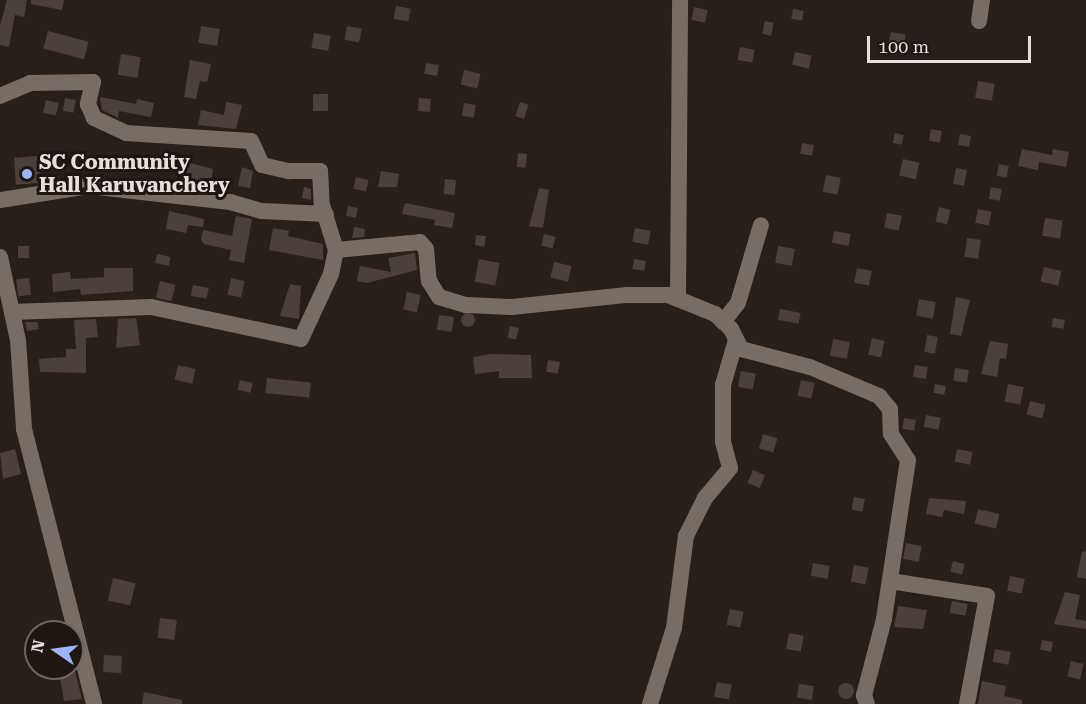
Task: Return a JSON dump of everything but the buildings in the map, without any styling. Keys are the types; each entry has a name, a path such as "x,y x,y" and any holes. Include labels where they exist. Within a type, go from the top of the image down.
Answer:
{"street":[{"path":"678,299 680,0"},
{"path":"979,21 982,0"},
{"path":"0,96 30,83 93,82 88,104 94,118 126,133 251,141 262,165 289,171 320,171 326,214 336,250 331,274 301,339 151,307 12,312"},
{"path":"0,200 89,186 230,202 262,211 326,214"},
{"path":"723,322 738,303 761,225"},
{"path":"336,250 420,242 426,249 429,281 439,297 466,305 512,307 627,295 678,299 715,314 741,349 810,367 879,396 890,409 891,434 908,460 890,581 864,695 867,704"},
{"path":"0,257 12,312 23,389 24,429 94,704"},
{"path":"650,704 674,628 686,536 705,498 730,468 723,442 723,385 736,340"},
{"path":"890,581 987,596 967,704"}],"place":[{"name":"SC Community Hall Karuvanchery","path":"27,174"}]}
